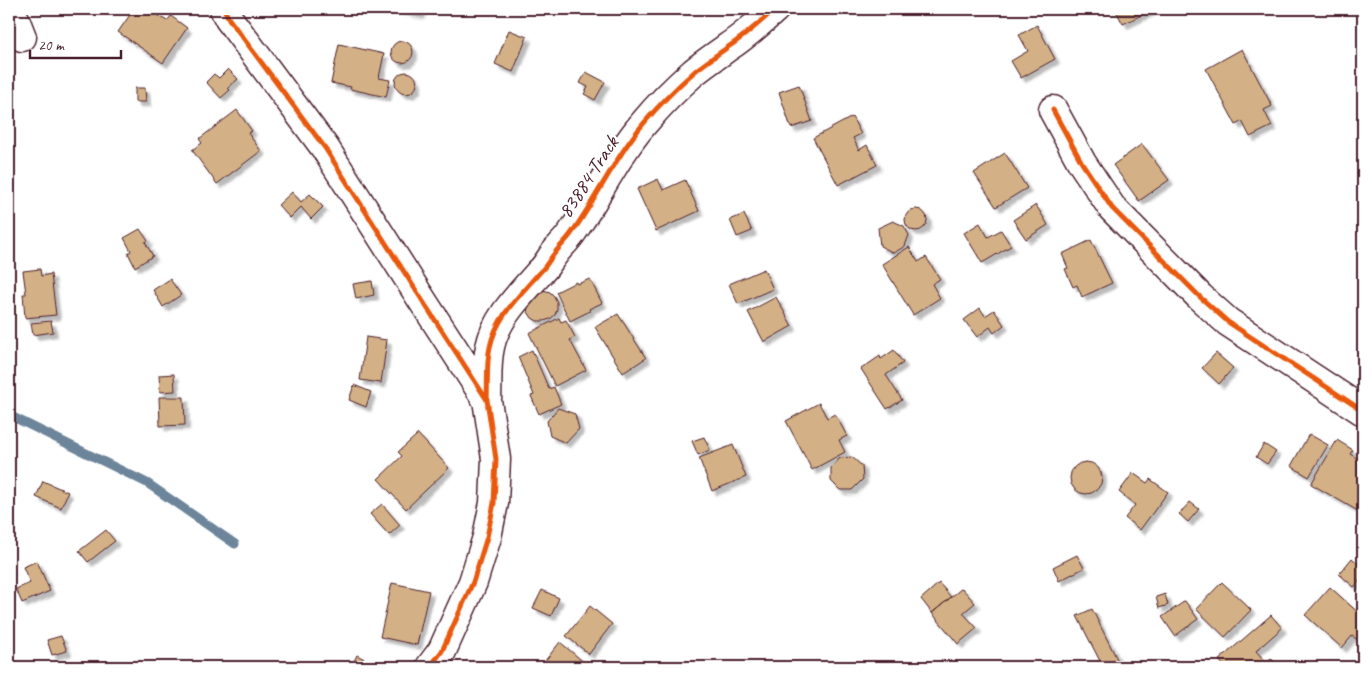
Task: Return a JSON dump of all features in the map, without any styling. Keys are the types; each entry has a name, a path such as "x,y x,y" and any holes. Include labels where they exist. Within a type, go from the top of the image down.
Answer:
{"street":[{"path":"9,9 15,18 22,37"},
{"path":"224,9 229,19 325,148 487,400 496,459 494,503 487,537 473,582 442,650 430,667"},
{"name":"83884 Track","path":"487,400 490,345 503,316 542,270 594,201 602,184 643,124 694,72 729,47 775,9"},
{"path":"1053,110 1082,163 1112,208 1200,297 1228,322 1363,411"}],"building":[{"path":"134,9 142,9 151,15 153,12 167,21 171,16 187,28 163,63 118,32"},
{"path":"397,9 421,9 420,15"},
{"path":"1115,9 1154,9 1123,24"},
{"path":"1037,25 1055,59 1021,78 1011,61 1028,51 1019,35"},
{"path":"509,30 527,37 513,72 495,64"},
{"path":"402,41 410,44 413,52 410,60 402,63 394,60 391,52 394,44"},
{"path":"339,44 384,54 379,78 390,80 386,97 331,83"},
{"path":"1242,49 1272,106 1264,110 1272,126 1250,137 1242,121 1236,125 1206,69"},
{"path":"228,69 238,79 221,98 206,82 214,74 219,78"},
{"path":"406,72 414,75 417,83 414,91 406,94 398,91 395,83 398,75"},
{"path":"586,72 605,82 595,100 584,94 588,87 580,83"},
{"path":"799,85 812,121 791,128 779,92"},
{"path":"135,88 145,88 146,102 135,102"},
{"path":"237,110 252,131 248,133 261,151 217,184 192,150 202,143 199,139"},
{"path":"852,117 861,134 853,138 859,150 867,145 877,165 838,185 813,138"},
{"path":"1142,144 1169,180 1139,201 1113,165"},
{"path":"1005,153 1027,188 996,207 974,173"},
{"path":"658,179 663,190 685,180 699,211 656,231 637,189"},
{"path":"292,192 301,202 310,194 323,207 311,219 301,207 290,218 278,205"},
{"path":"1036,205 1048,225 1026,239 1013,220"},
{"path":"912,209 920,209 927,216 927,224 920,231 912,231 905,224 905,216"},
{"path":"744,214 752,231 737,237 730,220"},
{"path":"893,221 904,226 909,235 905,246 894,253 880,246 878,228"},
{"path":"980,223 988,237 1001,230 1011,246 982,263 964,233"},
{"path":"140,229 148,241 145,242 153,256 135,267 128,253 131,251 124,238"},
{"path":"1091,240 1112,283 1082,297 1077,285 1073,287 1065,269 1068,268 1062,254"},
{"path":"909,247 918,262 926,257 940,279 932,284 940,298 913,315 882,264"},
{"path":"40,269 41,276 51,274 56,315 25,318 23,294 26,294 23,271"},
{"path":"764,269 773,289 738,304 729,284"},
{"path":"170,279 181,295 163,307 153,290"},
{"path":"590,279 602,303 570,321 556,292 576,282 577,284"},
{"path":"372,281 374,295 356,299 353,284"},
{"path":"537,291 550,292 554,296 557,302 557,309 555,315 550,319 537,321 532,318 526,306"},
{"path":"776,297 792,326 764,342 748,312"},
{"path":"980,308 985,316 994,310 1004,325 994,333 990,327 977,337 964,320"},
{"path":"618,314 646,358 623,373 595,327"},
{"path":"559,318 561,322 566,320 575,337 570,340 586,370 555,386 529,333"},
{"path":"51,321 53,332 33,335 31,323"},
{"path":"366,337 387,340 381,383 360,380"},
{"path":"532,350 549,389 554,387 561,404 539,414 531,396 534,395 518,357"},
{"path":"894,350 903,363 886,375 902,400 887,409 861,369 880,356 881,359"},
{"path":"1216,353 1233,368 1219,384 1202,368"},
{"path":"174,374 175,391 160,392 159,375"},
{"path":"354,385 371,392 366,407 349,400"},
{"path":"159,397 184,397 185,425 160,426"},
{"path":"819,403 827,418 835,414 847,436 839,440 845,452 812,470 786,421"},
{"path":"558,408 575,414 579,429 566,443 550,436 547,421"},
{"path":"418,434 449,468 406,509 378,479 402,456 398,452"},
{"path":"1309,434 1328,445 1309,477 1291,466"},
{"path":"704,437 710,450 698,455 692,441"},
{"path":"1337,440 1353,450 1350,454 1363,462 1363,514 1311,484"},
{"path":"1264,444 1276,452 1267,464 1256,457"},
{"path":"733,445 746,477 712,491 699,458"},
{"path":"852,457 862,466 863,479 852,490 840,490 831,481 831,468 840,458"},
{"path":"1086,462 1092,463 1097,467 1101,472 1101,484 1097,489 1092,493 1086,494 1080,493 1075,489 1071,484 1070,478 1071,472 1075,467 1080,463"},
{"path":"1133,473 1147,483 1150,479 1168,492 1140,530 1125,518 1135,505 1119,492"},
{"path":"43,481 68,492 61,508 36,497"},
{"path":"1190,502 1199,509 1188,522 1179,514"},
{"path":"382,504 400,525 389,535 370,514"},
{"path":"106,530 115,541 88,562 79,551"},
{"path":"1077,555 1084,568 1059,581 1053,567"},
{"path":"1352,558 1363,568 1363,577 1354,587 1339,574"},
{"path":"37,561 50,591 22,603 16,589 30,583 23,567"},
{"path":"1222,582 1251,610 1225,637 1196,609"},
{"path":"392,583 429,591 417,645 380,637"},
{"path":"939,583 951,597 932,613 921,599"},
{"path":"1330,587 1363,617 1363,634 1358,640 1352,636 1342,648 1305,615"},
{"path":"962,588 975,603 963,613 977,628 958,644 932,613"},
{"path":"542,590 559,598 551,616 533,608"},
{"path":"1165,594 1168,605 1159,608 1156,597"},
{"path":"1185,601 1198,619 1175,636 1162,617"},
{"path":"590,606 612,624 589,654 566,636"},
{"path":"1092,609 1121,667 1103,667 1077,616"},
{"path":"1271,615 1282,628 1256,651 1266,662 1271,658 1278,667 1225,667 1219,660"},
{"path":"61,636 67,651 52,655 47,640"},
{"path":"560,642 586,664 583,667 540,667"},
{"path":"357,655 372,663 369,667 351,667"}],"waterway":[{"path":"9,415 147,483 235,544"}],"cycle path":[{"path":"224,9 229,19 325,148 487,400 496,459 494,503 487,537 473,582 442,651 430,667"},
{"path":"487,400 489,353 493,336 503,316 571,234 634,136 668,96 702,65 746,34 775,9"},
{"path":"1053,110 1082,163 1112,208 1200,297 1228,322 1363,411"}]}
